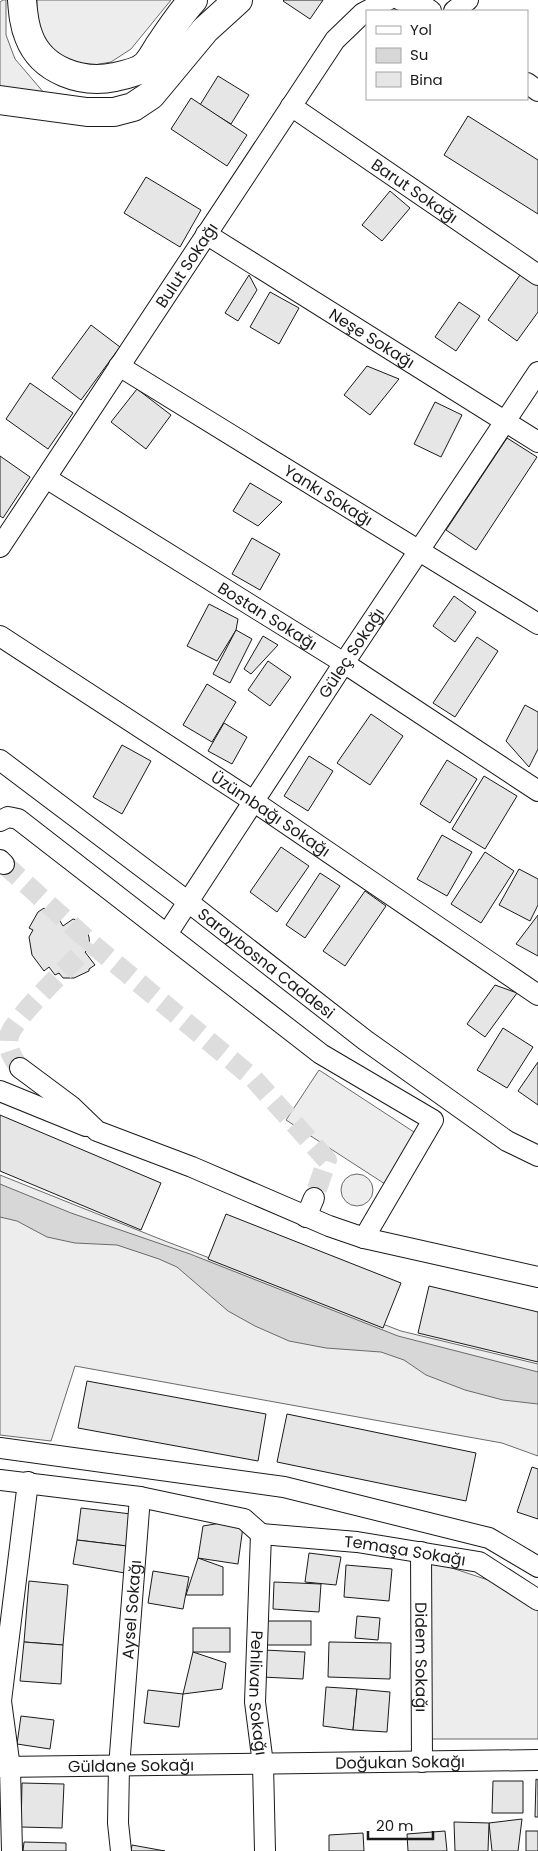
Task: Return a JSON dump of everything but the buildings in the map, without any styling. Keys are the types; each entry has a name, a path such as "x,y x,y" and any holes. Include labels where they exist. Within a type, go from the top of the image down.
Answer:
{"highway":[{"path":"22,0 23,20 30,39 40,56 57,69 78,78 102,80 126,75 145,66 193,0"},
{"path":"0,100 87,112 114,112 133,107 151,95 205,30 238,0"}],"street":[{"name":"Bulut Sokağı","path":"369,10 388,0"},
{"path":"400,0 422,4 430,10"},
{"path":"455,10 468,0"},
{"name":"Bulut Sokağı","path":"0,547 336,40 366,11"},
{"name":"Barut Sokağı","path":"291,106 538,276"},
{"name":"Neşe Sokağı","path":"206,234 538,442"},
{"name":"Yankı Sokağı","path":"119,366 538,624"},
{"name":"Güleç Sokağı","path":"167,934 344,663 538,372"},
{"name":"Bostan Sokağı","path":"46,478 344,663 538,791"},
{"name":"Üzümbağı Sokağı","path":"0,636 253,801 538,995"},
{"name":"Saraybosna Caddesi","path":"0,760 187,901 365,1040 507,1141 538,1156"},
{"path":"0,821 8,817 18,819 321,1054 433,1120 364,1238"},
{"path":"20,1068 71,1106 97,1131"},
{"path":"0,1091 192,1167 329,1226 364,1238 532,1274"},
{"path":"306,1217 314,1198"},
{"path":"0,1448 284,1487 489,1538 538,1567"},
{"path":"0,1480 140,1497 244,1519 261,1534"},
{"path":"12,1851 0,1700 28,1482"},
{"name":"Aysel Sokağı","path":"120,1851 118,1823 119,1766 140,1497"},
{"name":"Temaşa Sokağı","path":"261,1534 357,1542 479,1562 538,1600"},
{"name":"Pehlivan Sokağı","path":"261,1534 256,1702 263,1764 266,1851"},
{"name":"Didem Sokağı","path":"421,1552 422,1762"},
{"name":"Doğukan Sokağı","path":"263,1764 538,1760"},
{"name":"Güldane Sokağı","path":"5,1768 263,1764"}],"shaded area":[{"path":"6,0 6,35 15,59 45,94 0,88 0,2"},
{"path":"37,0 171,0 131,49 111,62 88,66 70,63 49,50 37,25"},
{"path":"319,1070 417,1134 385,1184 286,1120"},
{"path":"357,1174 363,1175 368,1179 372,1184 372,1196 368,1201 363,1205 357,1206 351,1205 346,1201 342,1196 341,1190 342,1184 346,1179 351,1175"},
{"path":"0,1175 165,1241 401,1331 538,1364 538,1456 502,1443 75,1366 51,1441 0,1435"},
{"path":"425,1559 491,1581 538,1609 538,1739 422,1739"}],"water":[{"path":"0,1184 71,1213 190,1254 398,1336 538,1372 538,1404 503,1400 465,1390 426,1375 404,1360 381,1352 326,1348 289,1341 255,1326 228,1311 177,1267 159,1259 117,1245 75,1243 47,1237 17,1221 0,1217"}],"tunnel":[{"path":"4,864 91,943 254,1079 327,1160 314,1198"},
{"path":"20,1068 8,1045 13,1027 33,1003 91,943"}]}
